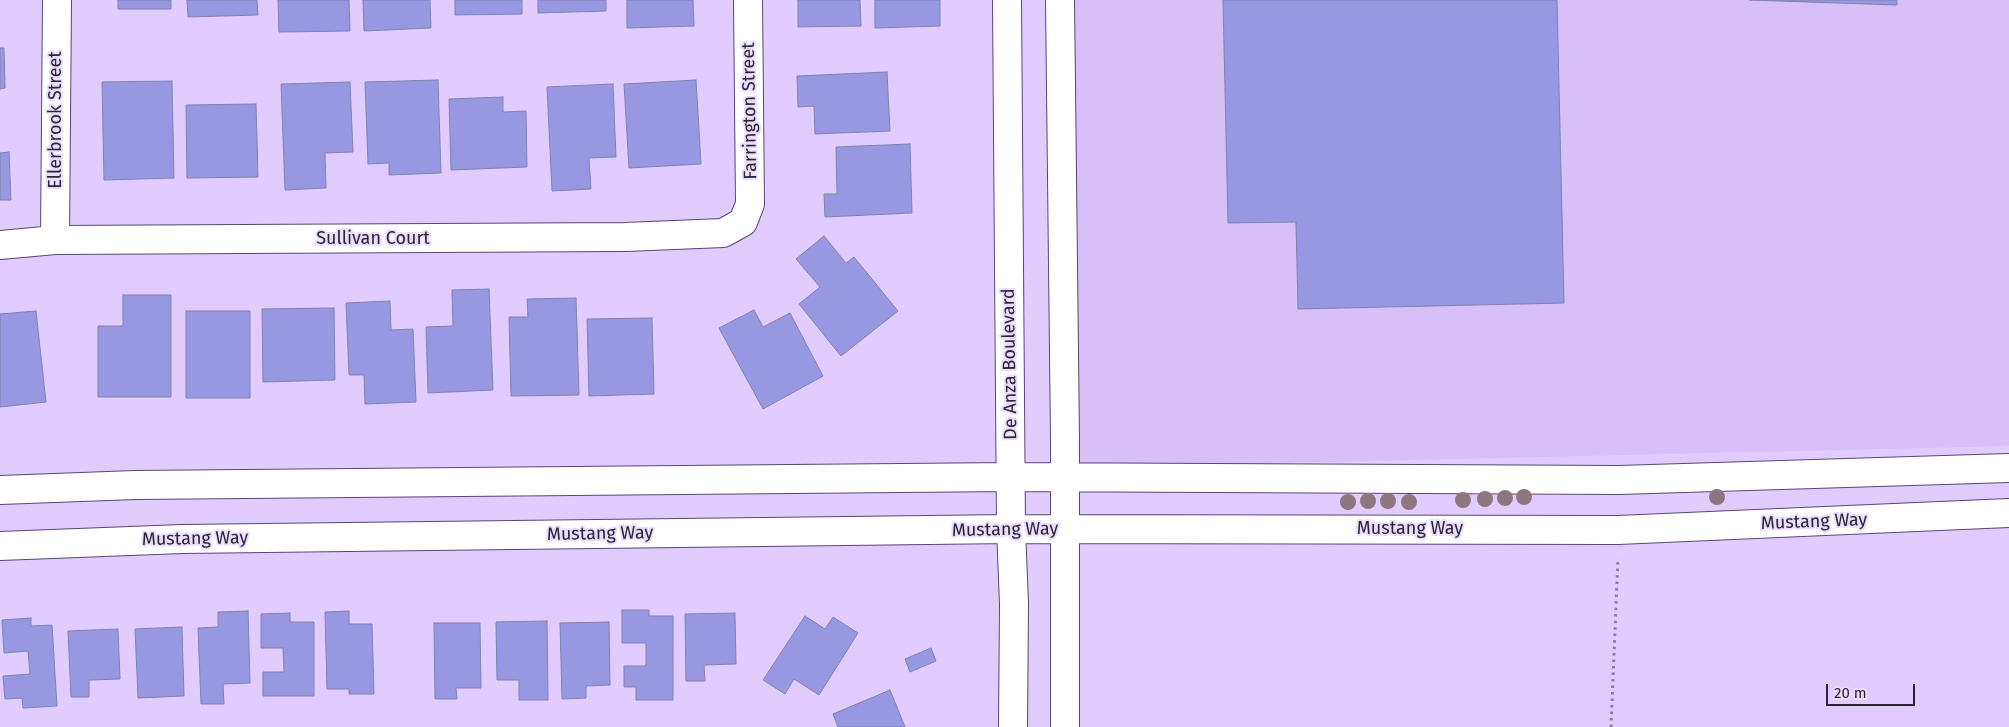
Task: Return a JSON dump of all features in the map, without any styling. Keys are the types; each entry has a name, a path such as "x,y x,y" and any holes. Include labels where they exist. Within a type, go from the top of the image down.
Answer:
{"street":[{"name":"Ellerbrook Street","path":"55,240 56,0"},
{"name":"Farrington Street","path":"743,222 750,204 751,184 748,0"},
{"name":"De Anza Boulevard","path":"1007,0 1011,529 1014,604 1013,727"},
{"path":"1060,0 1065,477 1065,727"},
{"name":"Sullivan Court","path":"0,245 55,240 654,237 723,233 743,222"},
{"path":"0,490 145,485 1011,477 1619,480 2009,468"},
{"name":"Mustang Way","path":"0,546 182,539 1011,529 1618,530 2009,514"}],"path":[{"path":"1611,727 1618,530"}],"shaded area":[{"path":"1065,0 2009,0 2009,446 1069,468"}],"building":[{"path":"118,0 171,0 171,9 118,9"},
{"path":"187,0 257,0 258,15 188,17"},
{"path":"278,0 349,0 350,31 279,32"},
{"path":"363,0 430,0 431,28 364,31"},
{"path":"455,0 522,0 522,14 455,15"},
{"path":"538,0 606,0 606,11 538,13"},
{"path":"627,0 693,0 694,26 627,28"},
{"path":"798,0 860,0 861,26 798,27"},
{"path":"875,0 940,0 940,26 875,28"},
{"path":"1223,0 1557,0 1564,303 1298,309 1296,222 1228,223"},
{"path":"1750,0 1897,0 1897,5"},
{"path":"0,48 4,48 5,88 0,89"},
{"path":"887,72 890,131 815,134 814,106 798,107 797,76"},
{"path":"438,80 441,173 389,175 389,163 368,164 365,82"},
{"path":"696,80 701,164 629,168 624,84"},
{"path":"172,81 174,178 104,180 102,82"},
{"path":"350,82 353,152 325,153 326,188 285,190 281,84"},
{"path":"613,84 616,157 589,158 591,189 552,191 547,87"},
{"path":"503,97 503,112 526,111 527,167 451,170 449,99"},
{"path":"256,104 258,177 187,178 186,105"},
{"path":"910,144 912,213 825,217 824,194 837,194 836,147"},
{"path":"9,152 11,200 0,200 0,153"},
{"path":"824,236 846,263 854,257 898,311 841,356 799,304 820,287 796,259"},
{"path":"489,289 493,390 428,393 426,327 453,326 452,290"},
{"path":"123,295 171,295 171,397 98,397 98,326 123,326"},
{"path":"576,298 579,395 511,396 509,317 528,317 527,299"},
{"path":"390,301 391,330 413,329 416,402 365,404 364,375 349,375 346,303"},
{"path":"334,308 335,380 263,382 262,309"},
{"path":"754,310 763,327 790,313 823,376 763,409 719,328"},
{"path":"36,311 46,402 0,407 0,314"},
{"path":"186,311 250,311 250,398 186,398"},
{"path":"652,318 654,394 589,396 587,319"},
{"path":"622,610 649,610 649,616 673,616 673,700 636,700 636,687 624,687 624,666 646,666 646,643 622,643"},
{"path":"248,611 250,683 223,684 224,704 201,704 198,628 218,627 218,612"},
{"path":"349,611 349,624 372,624 374,694 349,694 349,689 327,689 325,612"},
{"path":"290,613 290,622 314,622 314,696 263,696 263,672 284,672 283,648 261,648 261,614"},
{"path":"735,613 736,664 704,665 705,681 686,681 685,614"},
{"path":"805,616 825,629 833,617 858,633 819,695 794,679 785,694 763,680"},
{"path":"31,618 31,626 52,625 57,706 23,708 22,698 5,699 3,676 30,674 28,651 4,653 2,620"},
{"path":"547,621 548,700 519,700 519,680 497,680 496,622"},
{"path":"609,622 610,685 586,686 586,698 562,699 560,623"},
{"path":"434,623 480,623 481,688 456,688 457,699 435,699"},
{"path":"182,627 184,696 138,698 135,629"},
{"path":"118,629 120,679 89,680 89,697 71,697 68,631"},
{"path":"931,648 936,661 910,672 905,659"},
{"path":"890,690 905,727 838,727 833,714"}]}
